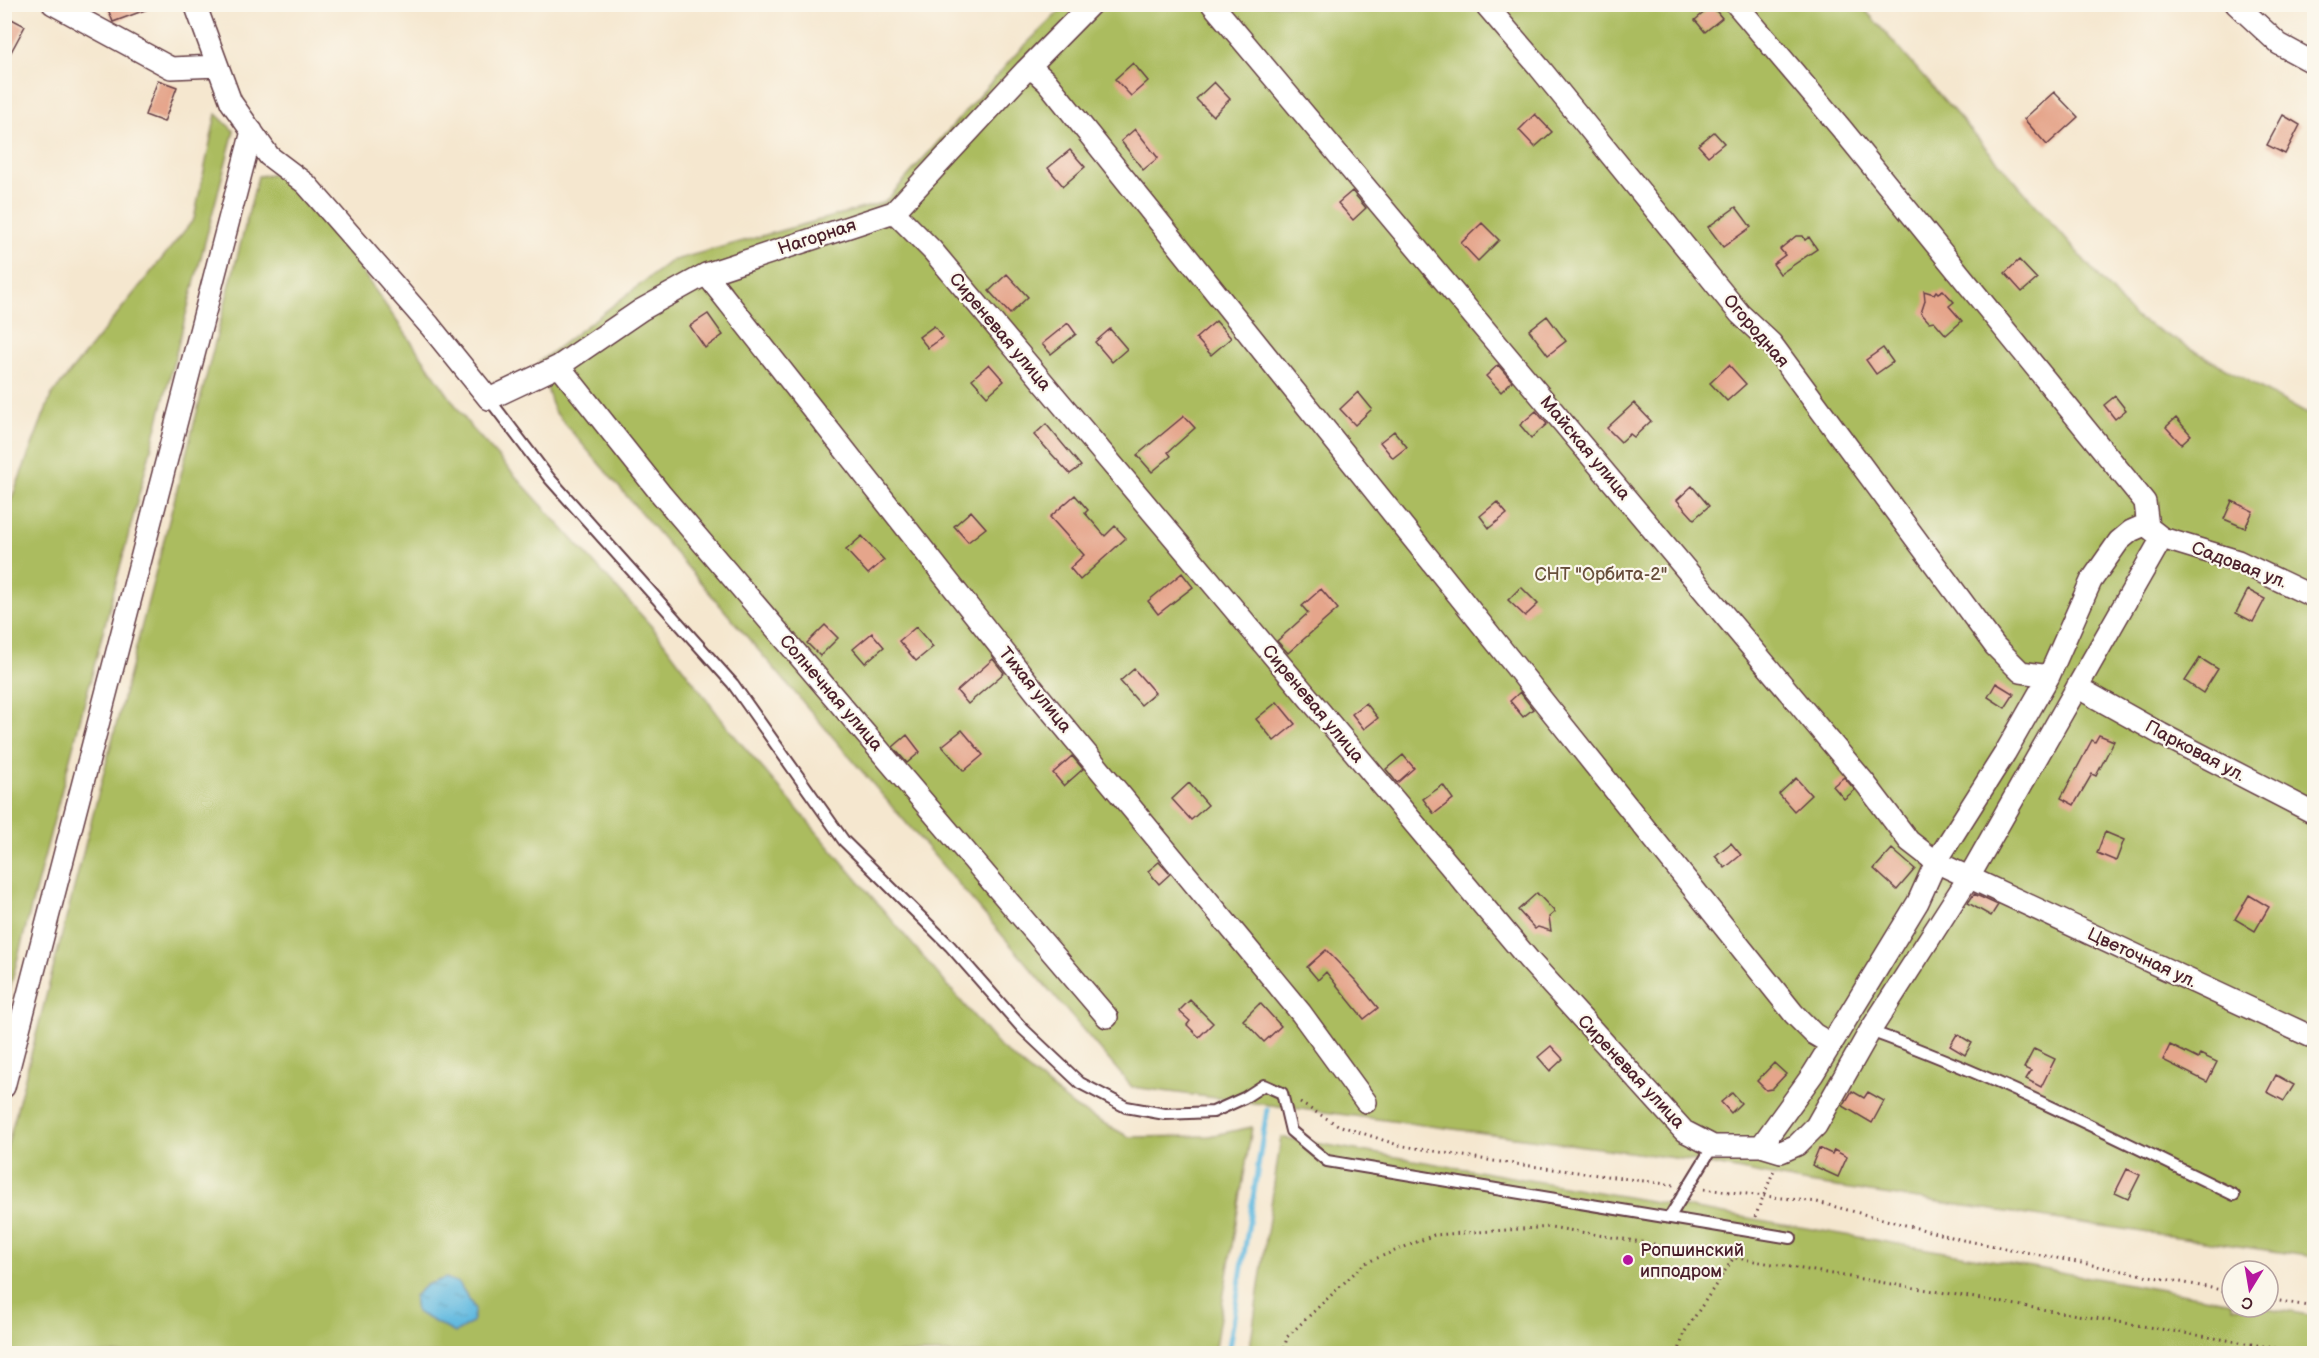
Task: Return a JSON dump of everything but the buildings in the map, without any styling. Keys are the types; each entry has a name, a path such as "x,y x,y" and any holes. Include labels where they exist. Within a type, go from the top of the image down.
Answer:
{"street":[{"path":"53,4 171,68 218,66"},
{"path":"195,4 231,102 269,156 306,184 430,326 489,399"},
{"name":"Нагорная","path":"489,399 559,366 641,310 706,274 894,212 1026,70 1091,4"},
{"name":"Майская улица","path":"1212,4 1864,783 1909,841 1936,862 1969,878"},
{"name":"Огородная","path":"1485,4 1547,76 1740,314 1771,343 1995,646 2020,672 2049,676"},
{"path":"1736,4 1848,137 2145,502 2154,531 2077,687 1969,878 1870,1031 1816,1126 1797,1145 1771,1149"},
{"path":"2236,4 2279,44 2314,63"},
{"path":"1026,70 1036,72 1047,82 1794,1014 1815,1034 1831,1044"},
{"path":"4,1087 252,131"},
{"name":"Сиреневая улица","path":"894,212 932,250 1528,960 1684,1131 1713,1146 1771,1149"},
{"name":"Тихая улица","path":"706,274 1038,695 1301,1013 1366,1102"},
{"name":"Солнечная улица","path":"559,366 660,493 1107,1017"},
{"path":"1771,1149 1812,1074 1918,902 1936,862 2005,753 2049,676 2091,581 2119,541 2131,531 2154,531"},
{"name":"Садовая ул.","path":"2154,531 2238,561 2314,597"},
{"name":"Парковая ул.","path":"2077,687 2161,734 2314,813"},
{"name":"Цветочная ул.","path":"1969,878 2314,1038"}],"lane":[{"path":"489,399 550,479 733,684 844,842 950,946 1023,1029 1080,1083 1126,1107 1165,1114 1213,1112 1244,1098 1264,1085 1282,1092 1291,1131 1327,1161 1791,1238"},
{"path":"1870,1031 1921,1049 2031,1096 2234,1195"},
{"path":"1669,1218 1713,1146"}],"path":[{"path":"1282,1092 1338,1125 1398,1145 1493,1161 1817,1203 1963,1240 2220,1290"},
{"path":"1678,1353 1684,1333 1734,1257 1764,1196 1771,1149"},
{"path":"1283,1353 1287,1337 1365,1263 1434,1235 1551,1227 2310,1353"},
{"path":"2280,1301 2314,1307"}],"green space":[{"name":"СНТ \"Орбита-2\"","path":"1066,5 1861,5 2133,316 2314,418 2314,1257 1802,1182 1690,1160 1132,1087 554,411 539,362 671,261 885,202 1017,53"},
{"path":"216,114 234,131 5,1007 5,516 51,396 194,219"},
{"path":"276,174 345,247 470,426 653,628 728,728 1000,1047 1076,1108 1129,1137 1209,1136 1252,1127 1214,1353 5,1354 5,1155 258,176"},
{"name":"Ропшинский ипподром","path":"1281,1137 2220,1300 2220,1319 2280,1319 2280,1310 2314,1316 2314,1354 1249,1354"}],"water":[{"path":"446,1278 459,1283 475,1309 472,1323 455,1333 416,1312 414,1296 426,1285"}],"waterway":[{"path":"1228,1354 1267,1110"}],"place":[{"name":"Ропшинский ипподром","path":"1628,1260"}]}
